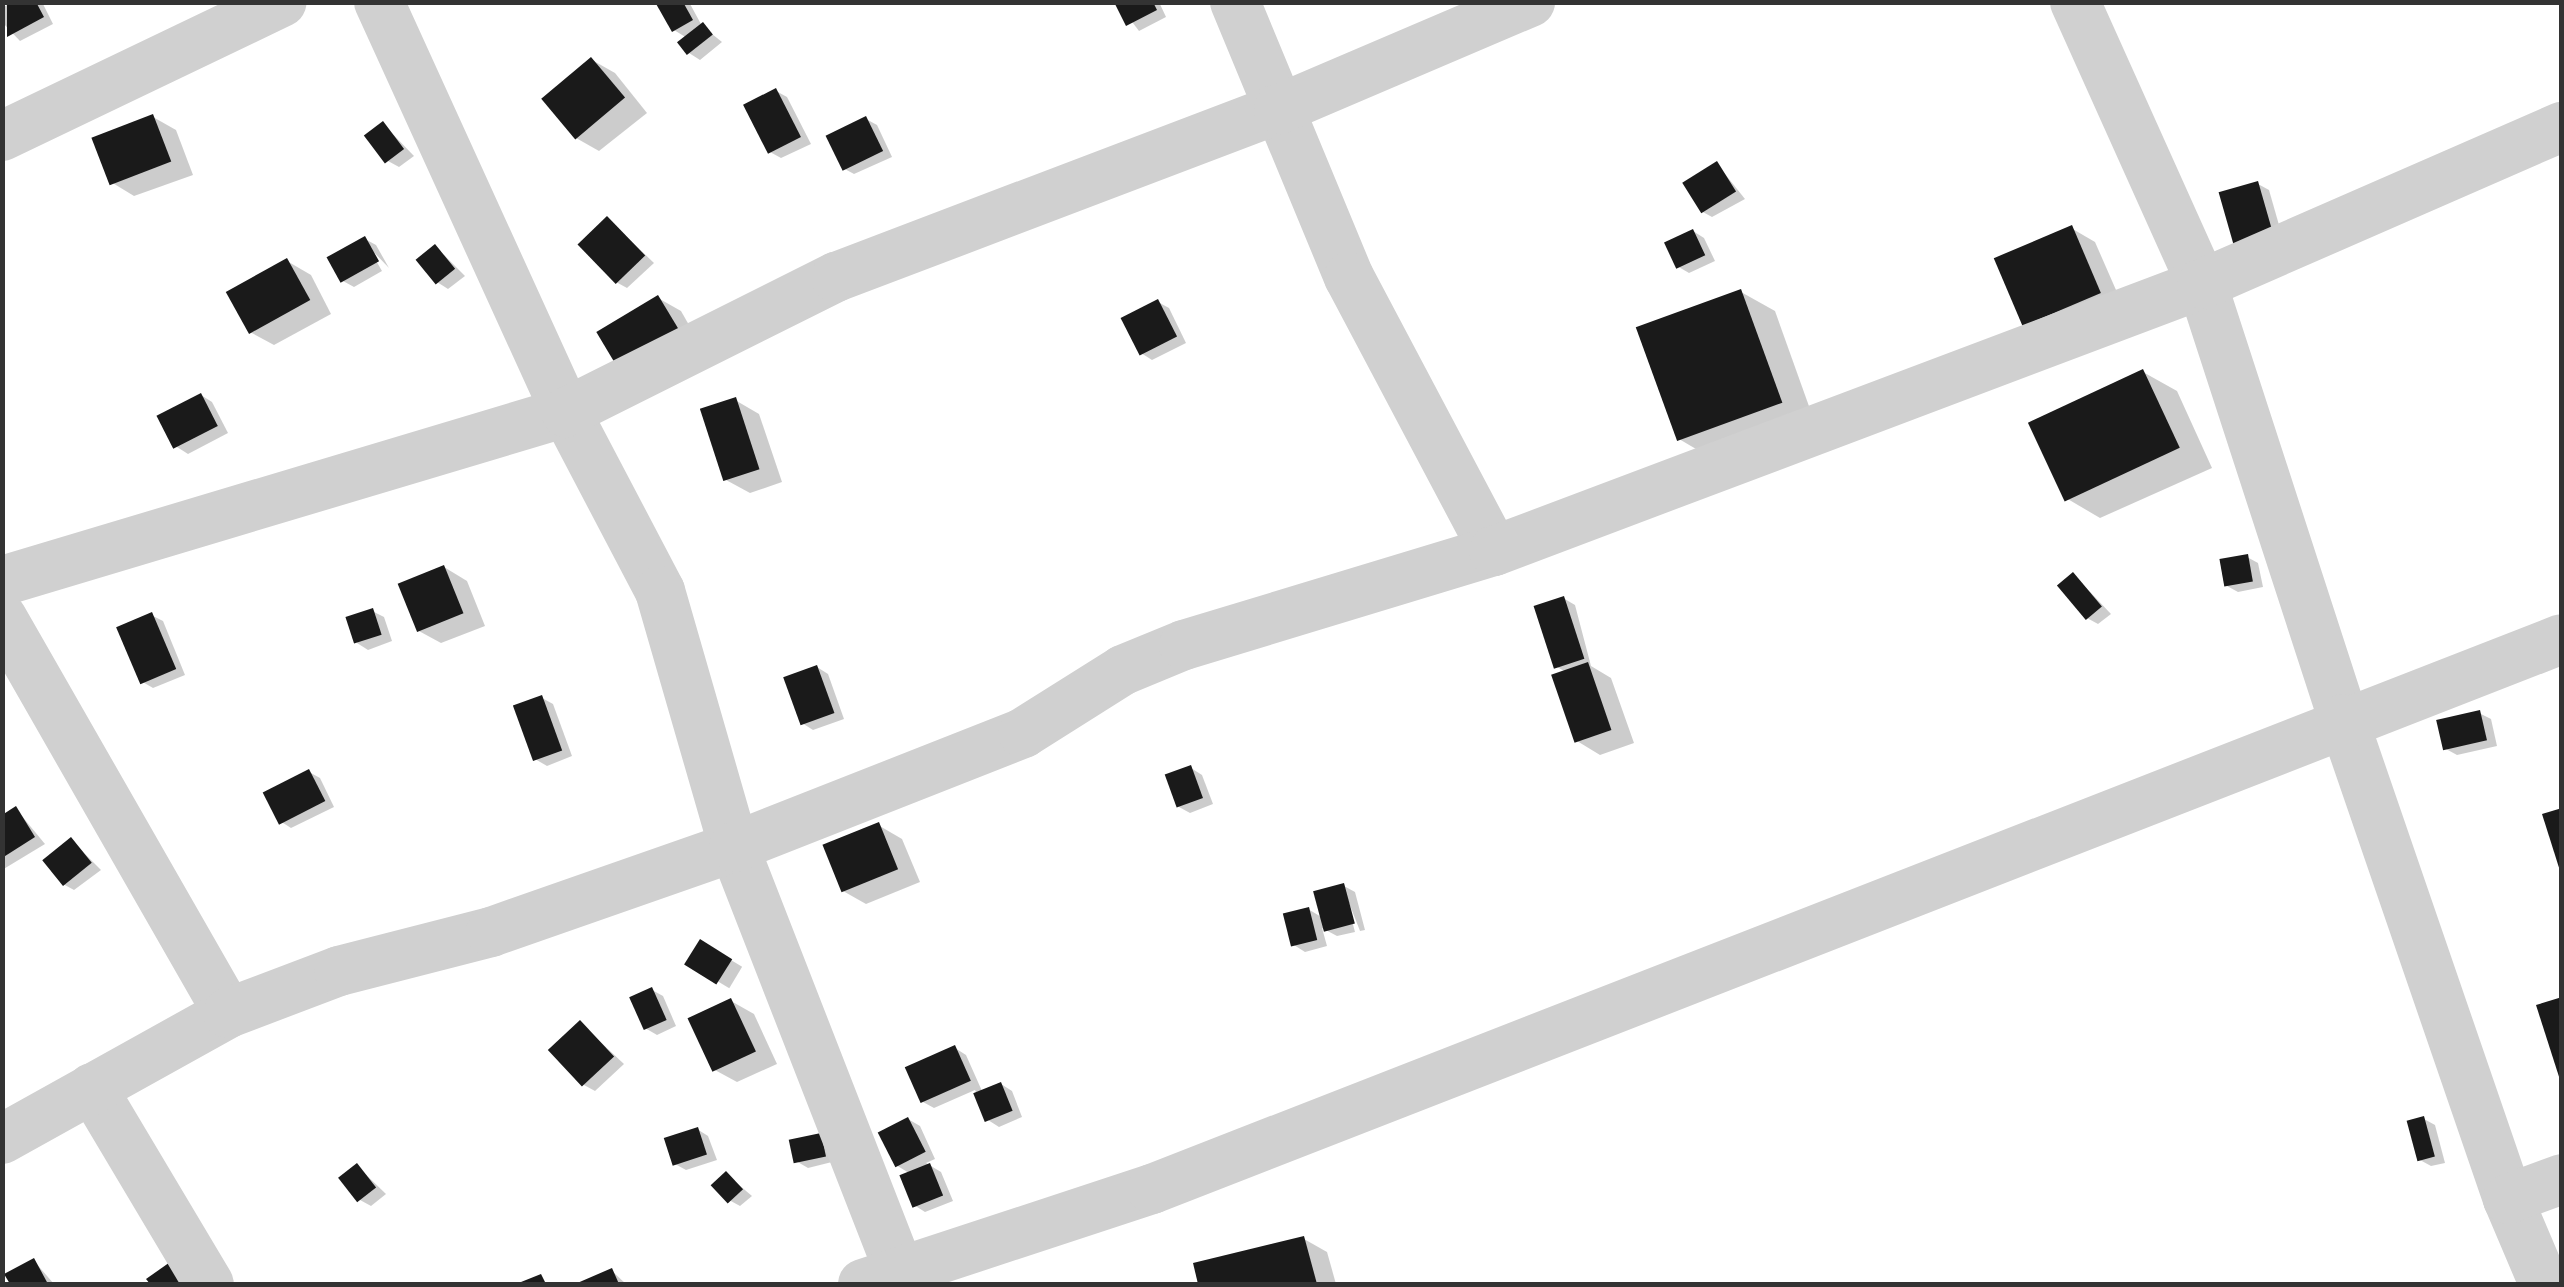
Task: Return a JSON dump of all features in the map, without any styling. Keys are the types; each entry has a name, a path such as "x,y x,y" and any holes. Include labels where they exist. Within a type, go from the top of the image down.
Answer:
{"street":[{"path":"2,136 282,2"},
{"path":"379,2 566,412 660,591 734,846 881,1277 1152,1188 2343,720 2562,639"},
{"path":"1235,2 1349,277 1494,551"},
{"path":"2,581 566,412 836,278 1279,110 1530,2"},
{"path":"2075,2 2202,284 2343,720 2508,1199 2544,1284"},
{"path":"2,1139 228,1013 339,970 491,932 734,846 1022,733 1123,670 1184,645 1494,551 2202,284 2562,128"},
{"path":"2,618 228,1013"},
{"path":"92,1088 209,1284"},
{"path":"2508,1199 2562,1179"}],"building":[{"path":"7,2 36,2 44,17 7,37"},
{"path":"655,2 683,2 693,20 672,32"},
{"path":"1114,2 1153,2 1157,10 1126,26"},
{"path":"703,22 713,35 687,55 677,42"},
{"path":"591,57 625,98 575,139 541,99"},
{"path":"776,88 801,137 768,154 743,105"},
{"path":"153,114 171,162 110,185 91,138"},
{"path":"866,116 883,151 843,171 826,136"},
{"path":"383,121 404,149 385,163 364,135"},
{"path":"1717,161 1736,192 1701,213 1682,183"},
{"path":"2258,181 2273,233 2233,244 2219,192"},
{"path":"607,216 645,256 616,284 578,244"},
{"path":"2072,225 2101,293 2023,326 1994,258"},
{"path":"1693,229 1705,255 1676,269 1664,243"},
{"path":"365,236 379,261 341,283 327,257"},
{"path":"435,244 455,269 436,285 416,260"},
{"path":"287,258 310,300 249,334 226,292"},
{"path":"1741,289 1782,403 1677,441 1636,327"},
{"path":"658,295 680,332 618,369 596,332"},
{"path":"1158,299 1177,336 1140,355 1121,318"},
{"path":"2143,369 2180,448 2065,502 2028,423"},
{"path":"201,393 218,426 173,449 156,416"},
{"path":"736,397 759,469 723,481 700,409"},
{"path":"2248,554 2253,582 2224,587 2219,559"},
{"path":"444,565 463,613 417,632 398,584"},
{"path":"2073,572 2102,606 2086,620 2057,585"},
{"path":"1564,596 1584,659 1554,669 1534,606"},
{"path":"373,608 382,635 354,644 345,617"},
{"path":"152,612 176,669 140,684 116,627"},
{"path":"1588,662 1611,730 1575,743 1551,675"},
{"path":"817,665 834,713 801,725 783,677"},
{"path":"542,695 562,750 533,761 513,706"},
{"path":"2480,710 2487,740 2443,750 2436,720"},
{"path":"1191,765 1203,798 1177,807 1165,775"},
{"path":"309,769 325,801 279,825 263,793"},
{"path":"16,806 35,837 2,858 2,815"},
{"path":"2562,808 2562,874 2561,874 2542,814"},
{"path":"879,822 898,869 842,892 822,845"},
{"path":"71,837 92,863 63,886 42,860"},
{"path":"1344,883 1355,924 1324,932 1313,891"},
{"path":"1309,907 1317,940 1291,947 1283,914"},
{"path":"700,939 732,959 716,985 684,964"},
{"path":"652,987 667,1020 644,1030 629,997"},
{"path":"2562,997 2562,1083 2561,1083 2536,1005"},
{"path":"731,998 756,1051 712,1072 687,1018"},
{"path":"580,1020 614,1057 582,1087 548,1050"},
{"path":"955,1045 971,1081 921,1103 905,1067"},
{"path":"1001,1082 1013,1111 985,1122 973,1093"},
{"path":"2424,1116 2435,1157 2417,1161 2407,1121"},
{"path":"908,1117 926,1152 895,1167 878,1132"},
{"path":"698,1127 707,1155 673,1166 664,1138"},
{"path":"821,1133 826,1156 794,1163 789,1140"},
{"path":"357,1163 376,1187 357,1202 338,1178"},
{"path":"930,1163 943,1195 913,1208 899,1175"},
{"path":"726,1171 743,1189 728,1204 711,1185"},
{"path":"1304,1236 1317,1284 1198,1284 1193,1263"},
{"path":"34,1258 48,1284 10,1284 4,1274"},
{"path":"173,1260 191,1284 150,1284 146,1279"},
{"path":"612,1268 619,1284 575,1284"},
{"path":"541,1274 546,1284 516,1284"}]}
